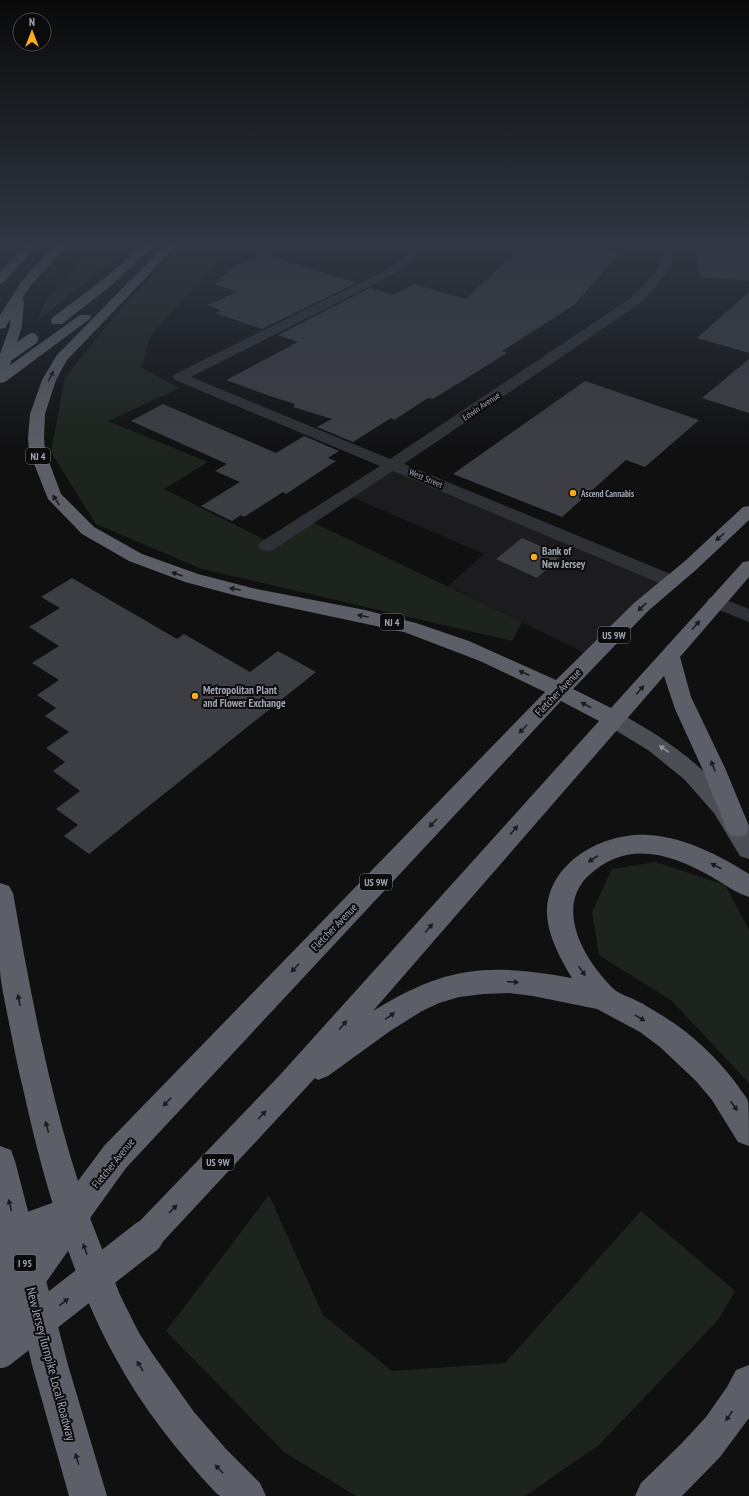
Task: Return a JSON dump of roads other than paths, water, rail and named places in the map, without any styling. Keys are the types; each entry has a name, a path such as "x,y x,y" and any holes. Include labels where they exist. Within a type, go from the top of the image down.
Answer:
{"highway":[{"path":"0,325 7,314"},
{"path":"0,375 16,326 17,314"},
{"path":"0,360 66,314"},
{"path":"0,379 91,314"},
{"name":"NJ 4","path":"105,314 62,358 50,377 42,395 37,425 38,457 49,489 62,508 83,526 111,545 163,569 221,586 360,615 408,627 453,642 527,674 613,719"},
{"name":"Fletcher Avenue","path":"0,1318 74,1213 117,1156 559,690 641,607 691,565 749,511"},
{"name":"US 9W","path":"0,1351 146,1237 289,1086 749,566"},
{"path":"670,655 674,682 682,703 710,760 738,828"},
{"path":"606,999 594,986 574,959 564,937 560,920 562,897 567,884 583,865 607,850 619,846 634,844 660,846 697,857 710,863 749,887"},
{"path":"0,893 25,1034 47,1127 70,1208 108,1308 127,1345 164,1403 190,1436 247,1496"},
{"path":"289,1086 404,1007 421,998 449,987 482,982 507,981 535,984 606,999 652,1024 694,1058 719,1086 749,1131"},
{"name":"New Jersey Turnpike Local Roadway","path":"0,1161 50,1365 88,1496"},
{"path":"0,1240 74,1213"},
{"path":"0,1250 50,1365"},
{"path":"654,1496 701,1450 728,1418 749,1383"}],"main road":[{"path":"613,719 648,738 684,764 726,811 738,828 749,849"}],"street":[{"name":"West Street","path":"306,314 180,377 393,464 671,581"},
{"name":"Edwin Avenue","path":"267,546 439,434 616,314"},
{"path":"716,602 749,616"}],"place":[{"name":"Ascend Cannabis","path":"573,493"},
{"name":"Bank of New Jersey","path":"534,557"},
{"name":"Metropolitan Plant and Flower Exchange","path":"195,696"}]}
